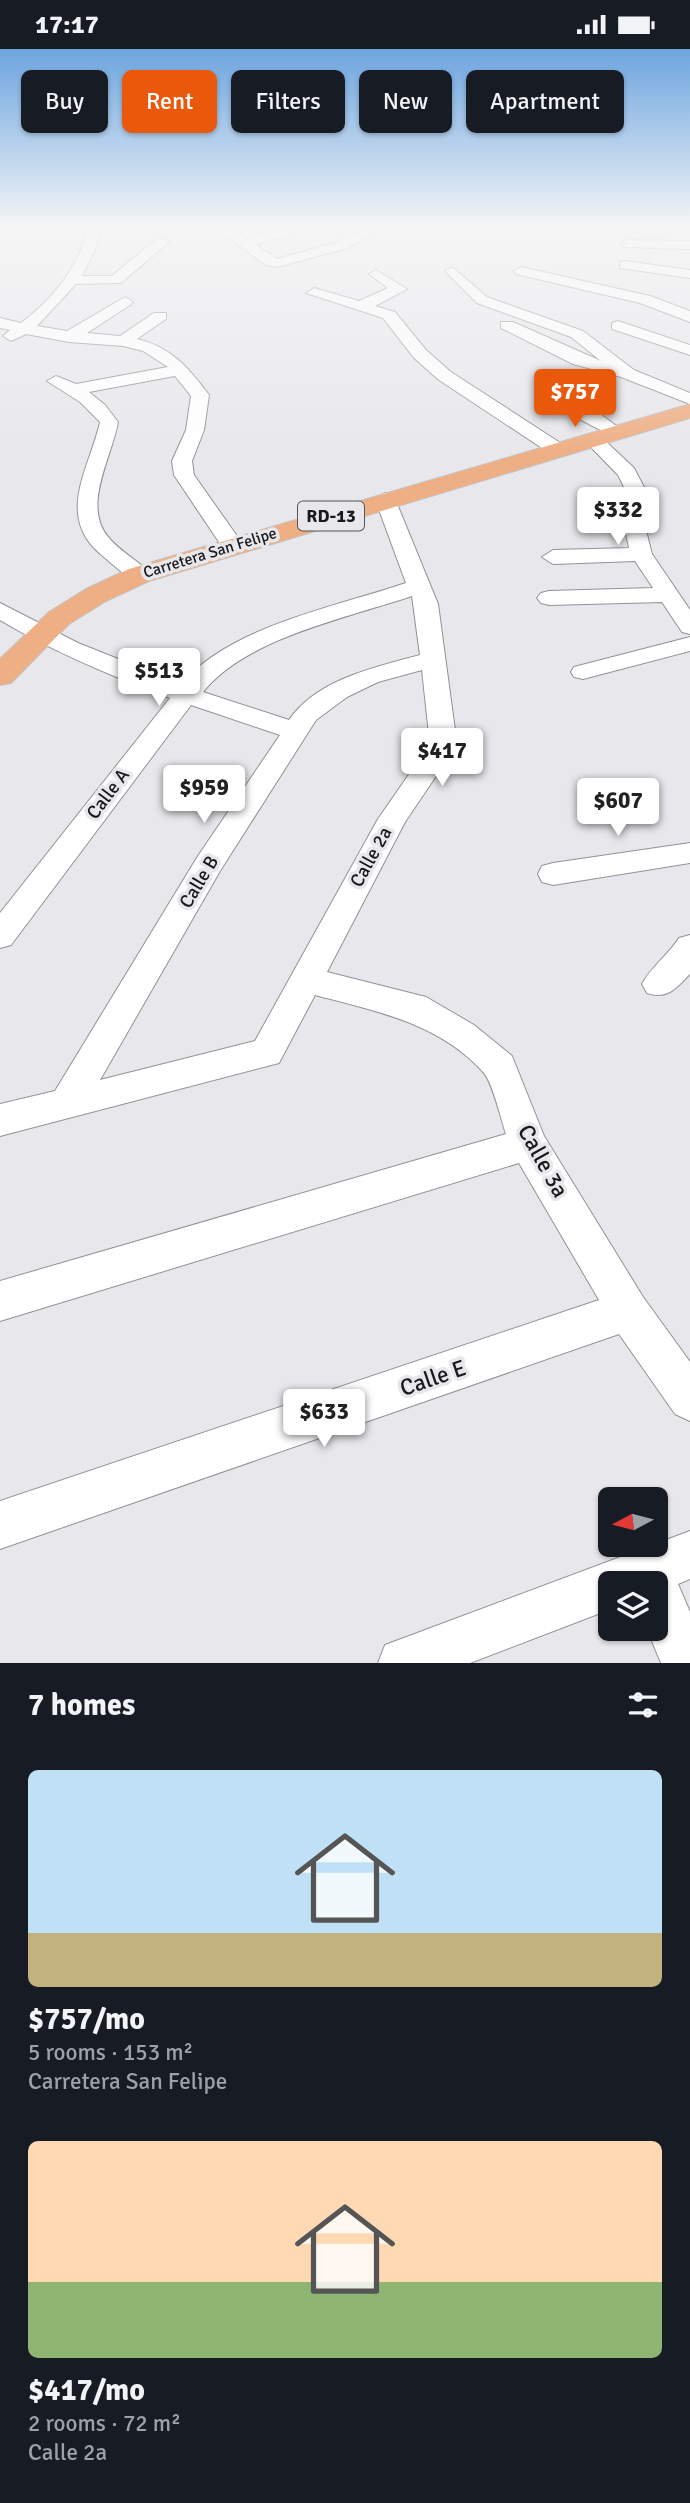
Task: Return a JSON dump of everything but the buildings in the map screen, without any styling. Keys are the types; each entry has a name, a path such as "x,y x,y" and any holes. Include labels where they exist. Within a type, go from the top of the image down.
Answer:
{"main road":[{"name":"Carretera San Felipe","path":"0,676 59,618 96,595 139,575 385,499 690,411"}],"street":[{"path":"0,338 26,329 51,302"},
{"path":"69,337 124,302"},
{"path":"348,302 389,315 420,354 445,376 558,450"},
{"path":"362,306 370,302"},
{"path":"489,302 577,334 628,375"},
{"path":"653,302 690,317"},
{"path":"123,341 160,316"},
{"path":"0,323 69,337 123,341 149,347 169,358 200,395 195,430 182,461 184,475 233,545"},
{"path":"506,325 579,360 690,399"},
{"path":"618,326 690,350"},
{"path":"118,360 149,347"},
{"path":"76,389 181,370"},
{"path":"56,381 76,389 104,414 109,422 86,502 86,520 98,539 139,575"},
{"path":"551,396 590,415 627,472 637,493 632,515 641,554 690,627"},
{"name":"Calle 2a","path":"67,1103 267,1053 392,819 444,745 426,604 385,499"},
{"path":"553,557 641,554"},
{"name":"Calle A","path":"0,936 207,670 249,643 420,586"},
{"path":"549,598 667,595"},
{"path":"0,610 41,636 187,695 295,731"},
{"path":"583,672 690,644"},
{"name":"Calle B","path":"67,1103 209,864 306,715 348,687 369,677 435,658"},
{"path":"553,874 690,853"},
{"path":"659,984 679,965 690,947"},
{"name":"Calle 3a","path":"304,981 414,1007 463,1035 500,1066 528,1143 628,1311 690,1399"},
{"path":"0,1120 67,1103"},
{"path":"0,1301 528,1143"},
{"name":"Calle E","path":"0,1525 628,1311"},
{"path":"409,1662 598,1595"},
{"path":"668,1625 686,1663"}]}
